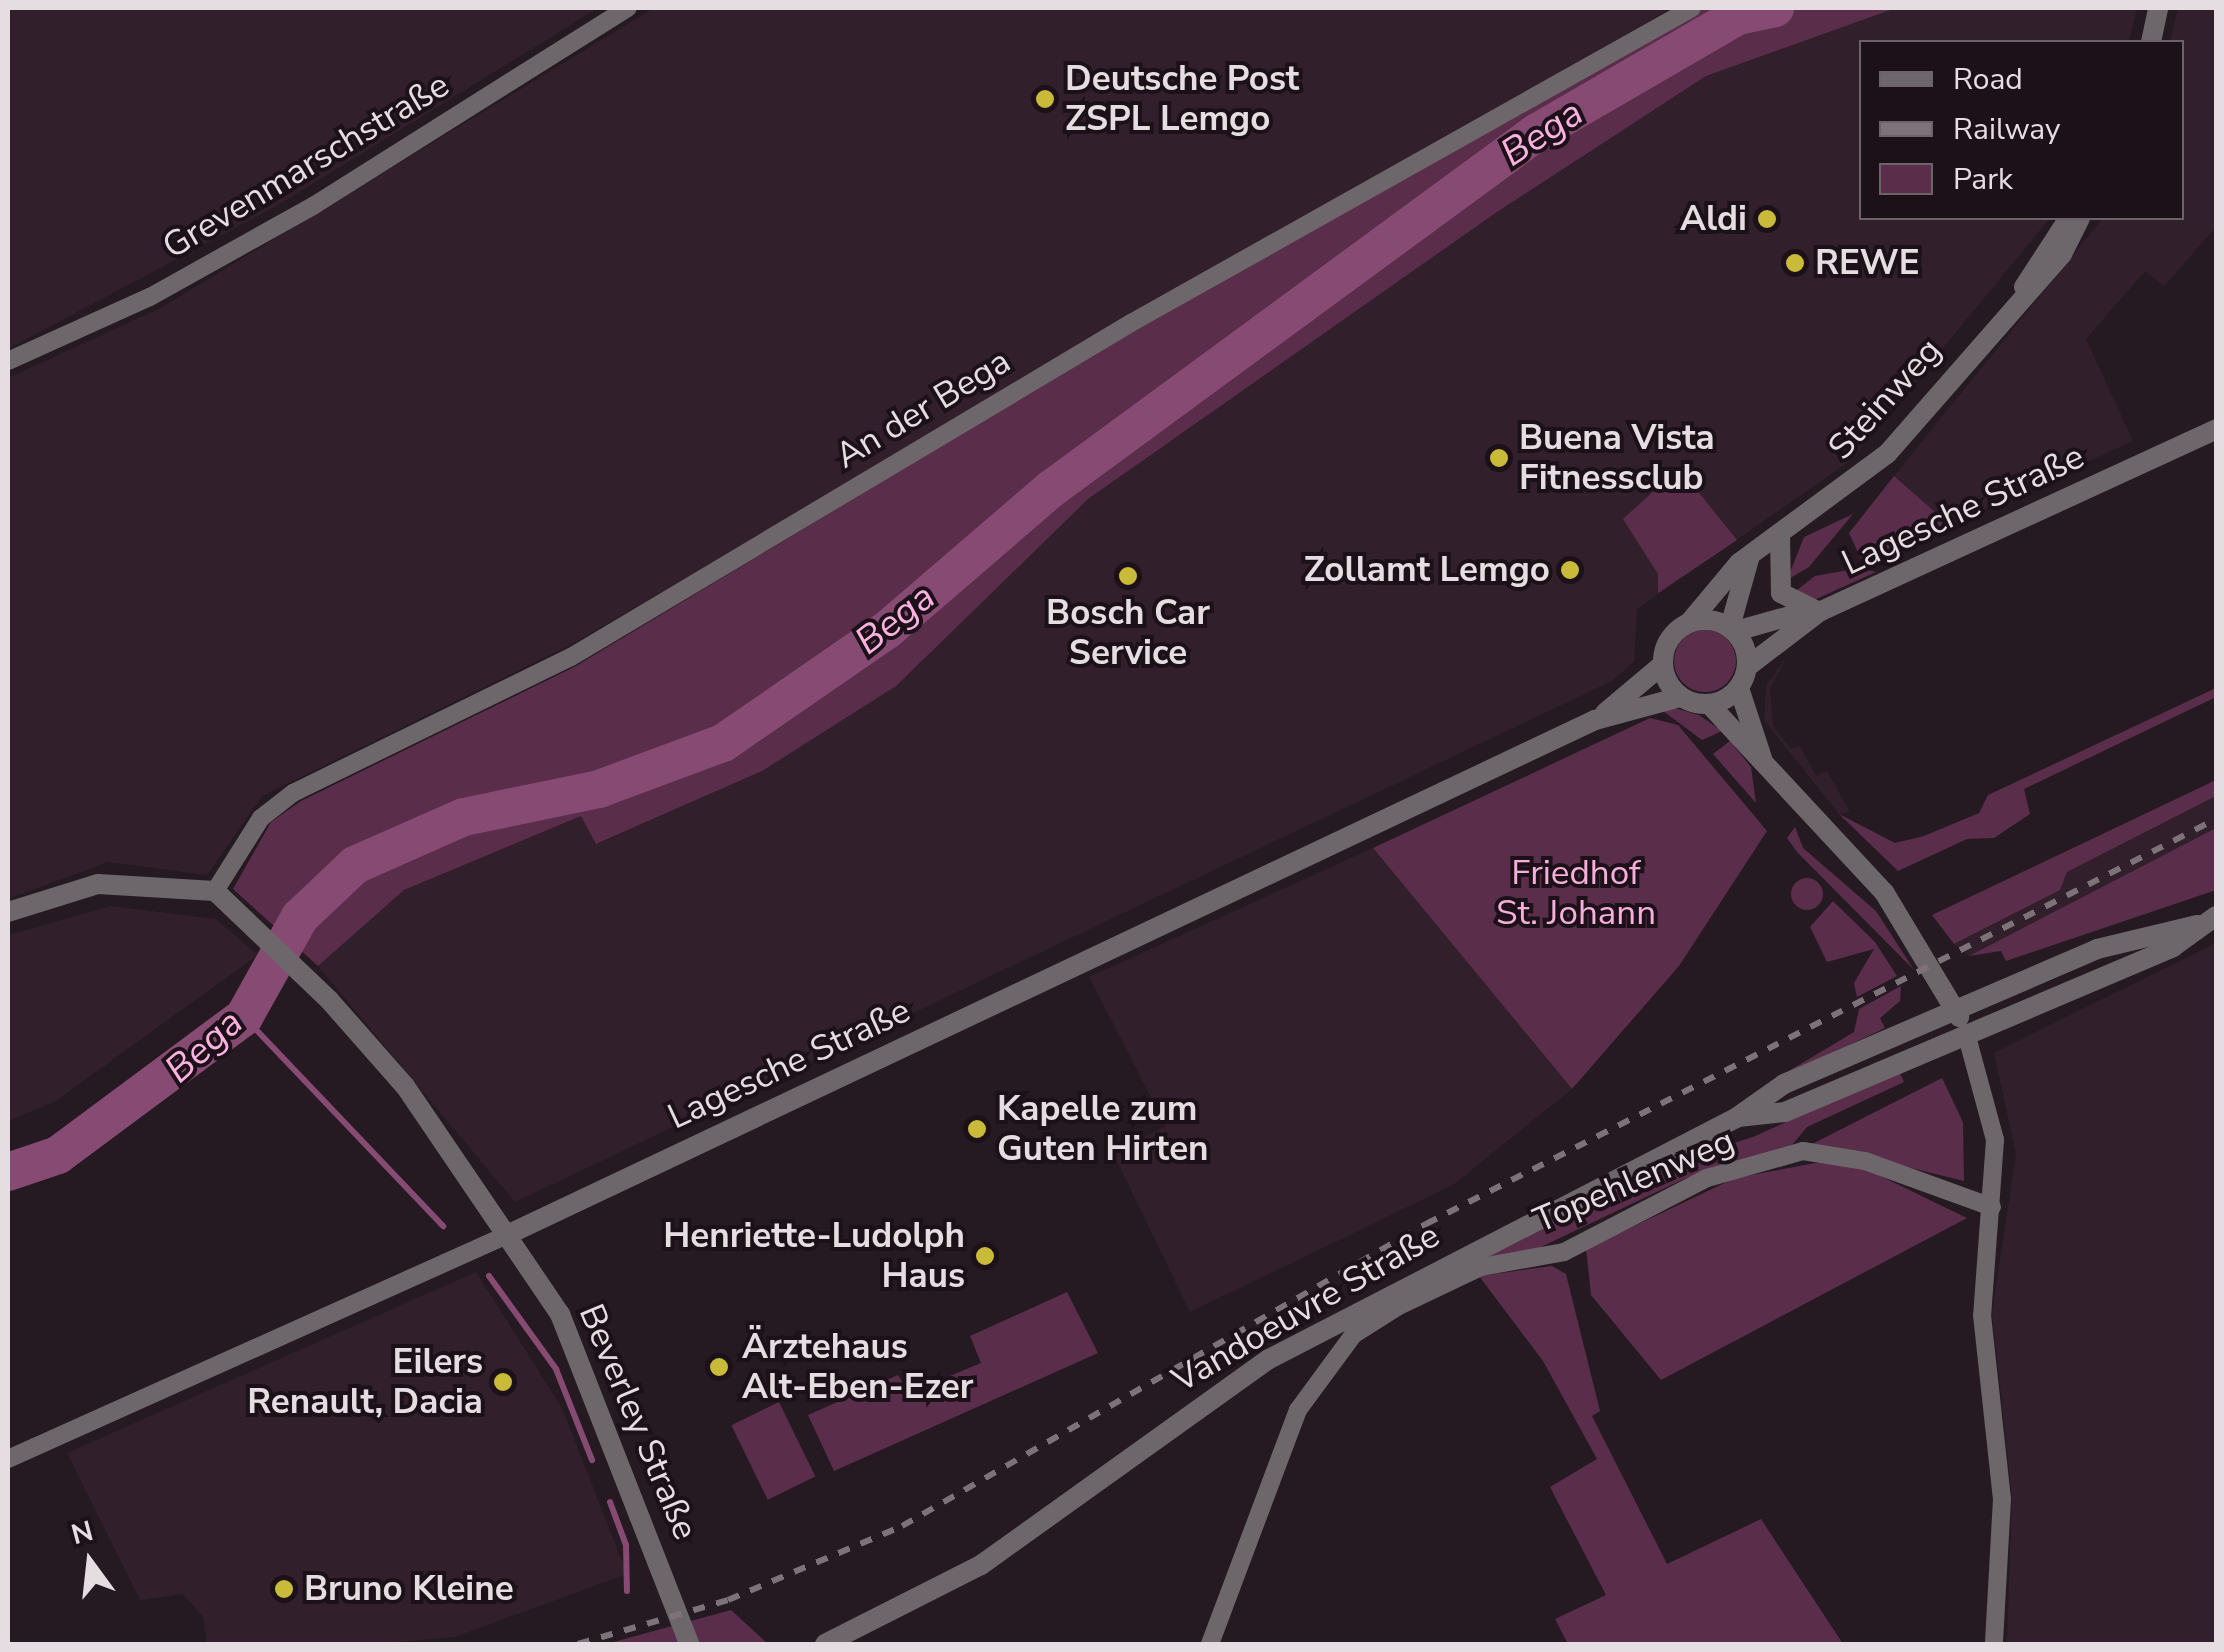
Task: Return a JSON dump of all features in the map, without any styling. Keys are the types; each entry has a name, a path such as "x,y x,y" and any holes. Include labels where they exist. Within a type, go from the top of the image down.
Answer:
{"street":[{"name":"Grevenmarschstraße","path":"8,361 150,297 313,206 628,8"},
{"name":"An der Bega","path":"215,891 261,818 293,793 571,657 1131,323 1692,8"},
{"path":"2151,40 2158,8"},
{"name":"Steinweg","path":"1689,623 1752,553 1887,454 2023,289 2067,220"},
{"name":"Steinweg","path":"2023,289 2062,254 2079,220"},
{"name":"Lagesche Straße","path":"1733,629 1812,612 2216,429"},
{"path":"1780,535 1782,593 1812,612"},
{"path":"1709,704 1738,688 1747,667 1733,629 1733,594 1752,553"},
{"name":"Lagesche Straße","path":"1747,667 1812,612"},
{"path":"1733,629 1689,623 1669,640 1662,665 1680,697 1709,704 1884,892 1955,1007 1966,1033 1995,1140 1982,1315 2002,1499 1994,1644"},
{"name":"Lagesche Straße","path":"1595,720 1662,665"},
{"path":"1738,688 1764,764"},
{"name":"Lagesche Straße","path":"8,1460 507,1236 1595,720 1680,697"},
{"path":"8,912 98,884 215,891"},
{"name":"Beverley Straße","path":"215,891 255,922 405,1086 507,1236 577,1348 689,1644"},
{"path":"2196,925 2216,916"},
{"name":"Vandoeuvre Straße","path":"825,1644 980,1566 1269,1360 1736,1118 1784,1084 1955,1007 2130,938 2196,925"},
{"name":"Vandoeuvre Straße","path":"1736,1118 1784,1112 2173,947 2196,925"},
{"name":"Topehlenweg","path":"1210,1644 1298,1410 1353,1335 1397,1307 1481,1267 1564,1252 1707,1178 1803,1150 1865,1161 1992,1207"}],"shaded area":[{"path":"8,8 598,8 280,204 8,349"},
{"path":"654,8 1672,8 572,644 262,796 207,875 108,862 8,899 8,378 159,309"},
{"path":"1896,8 2137,8 2129,40 1859,40 1859,220 2048,220 1850,461 1637,609 1634,662 1612,681 515,1202 318,966 404,890 581,816 597,844 762,771 1088,499 1497,212 1706,76"},
{"path":"2178,8 2216,8 2216,227 2164,286 2145,271 2086,339 2133,441 1950,525 1894,476 2101,220 2184,220 2184,40 2170,40"},
{"path":"1786,658 1770,688 1773,726 1791,749 1800,746 1816,776 1827,771 1850,812 1839,814 1764,720 1766,686"},
{"path":"2216,796 2216,828 1969,956 1954,944 2060,890 2067,872"},
{"path":"1373,848 1572,1089 1453,1185 1190,1312 1113,1153 1166,1126 1089,977"},
{"path":"111,906 216,919 258,955 54,1102 8,1121 8,935"},
{"path":"2216,943 2216,1644 2007,1644 2012,1496 1992,1313 2016,1154 1994,1053"},
{"path":"476,1272 562,1408 627,1574 455,1637 375,1644 207,1644 203,1617 183,1594 140,1600 67,1453"}],"green space":[{"path":"1705,8 1896,8 1706,76 1497,212 1088,499 896,686 762,771 596,844 581,816 404,890 318,966 233,889 271,822 301,801 576,666 1096,353"},
{"path":"1679,468 1737,540 1658,593 1658,574 1623,519"},
{"path":"1894,476 1950,525 1861,559 1849,533"},
{"path":"1853,514 1809,567 1787,580 1804,537"},
{"path":"1860,568 1876,572 1812,601 1793,593 1815,576"},
{"path":"1705,630 1727,639 1736,661 1727,683 1705,692 1683,683 1674,661 1683,639"},
{"path":"2216,688 2216,697 2024,789 2030,814 1994,838 1967,839 1898,871 1839,814 1895,843 1924,836 1979,813 1988,795"},
{"path":"1671,707 1699,715 1722,731 1702,740 1663,711"},
{"name":"Friedhof St. Johann","path":"1650,718 1678,725 1767,831 1679,966 1572,1089 1373,848"},
{"path":"1730,741 1751,767 1756,803 1713,754"},
{"path":"2216,780 2216,796 2067,872 2060,890 1954,944 1932,915"},
{"path":"1795,827 1803,848 1876,911 1914,970 1797,852 1787,838"},
{"path":"2216,828 2216,890 2006,961 2001,951 1969,956"},
{"path":"1807,878 1819,882 1823,894 1819,906 1807,910 1795,906 1791,894 1795,882"},
{"path":"1833,901 1875,942 1897,976 1857,997 1854,983 1874,949 1827,962 1810,927"},
{"path":"1901,986 1900,1001 1880,1018 1885,1028 1769,1083 1854,1032 1859,1009"},
{"path":"1899,1071 1904,1082 1807,1127 1792,1145 1684,1179 1526,1254 1477,1261 1651,1169 1753,1137"},
{"path":"1942,1078 1963,1122 1964,1181 1812,1144"},
{"path":"1821,1162 1868,1170 1967,1218 1661,1380 1591,1295 1586,1249 1735,1178"},
{"path":"1552,1266 1566,1274 1600,1411 1592,1416 1667,1564 1761,1519 1843,1644 1568,1644 1555,1619 1606,1595 1550,1487 1597,1459 1543,1361 1479,1276"},
{"path":"1067,1292 1098,1353 834,1471 808,1415 898,1375 909,1393 981,1363 970,1336"},
{"path":"779,1402 815,1477 768,1500 731,1425"},
{"path":"731,1610 768,1644 606,1644"}],"waterway":[{"name":"Bega","path":"8,1172 58,1155 244,1017 300,917 355,865 464,817 599,789 723,743 887,630 1051,489 1536,133 1738,16 1775,8"},
{"path":"244,1017 443,1226"},
{"path":"489,1276 556,1369 592,1460"},
{"path":"610,1502 626,1545 627,1591"}],"railway":[{"path":"578,1644 728,1600 902,1526 1426,1224 2216,819"}],"place":[{"name":"Deutsche Post ZSPL Lemgo","path":"1045,99"},
{"name":"Aldi","path":"1767,219"},
{"name":"REWE","path":"1795,263"},
{"name":"Buena Vista Fitnessclub","path":"1499,458"},
{"name":"Zollamt Lemgo","path":"1570,570"},
{"name":"Bosch Car Service","path":"1128,576"},
{"name":"Kapelle zum Guten Hirten","path":"977,1129"},
{"name":"Henriette-Ludolph Haus","path":"985,1256"},
{"name":"Ärztehaus Alt-Eben-Ezer","path":"719,1367"},
{"name":"Eilers Renault, Dacia","path":"503,1382"},
{"name":"Bruno Kleine","path":"284,1589"}]}
